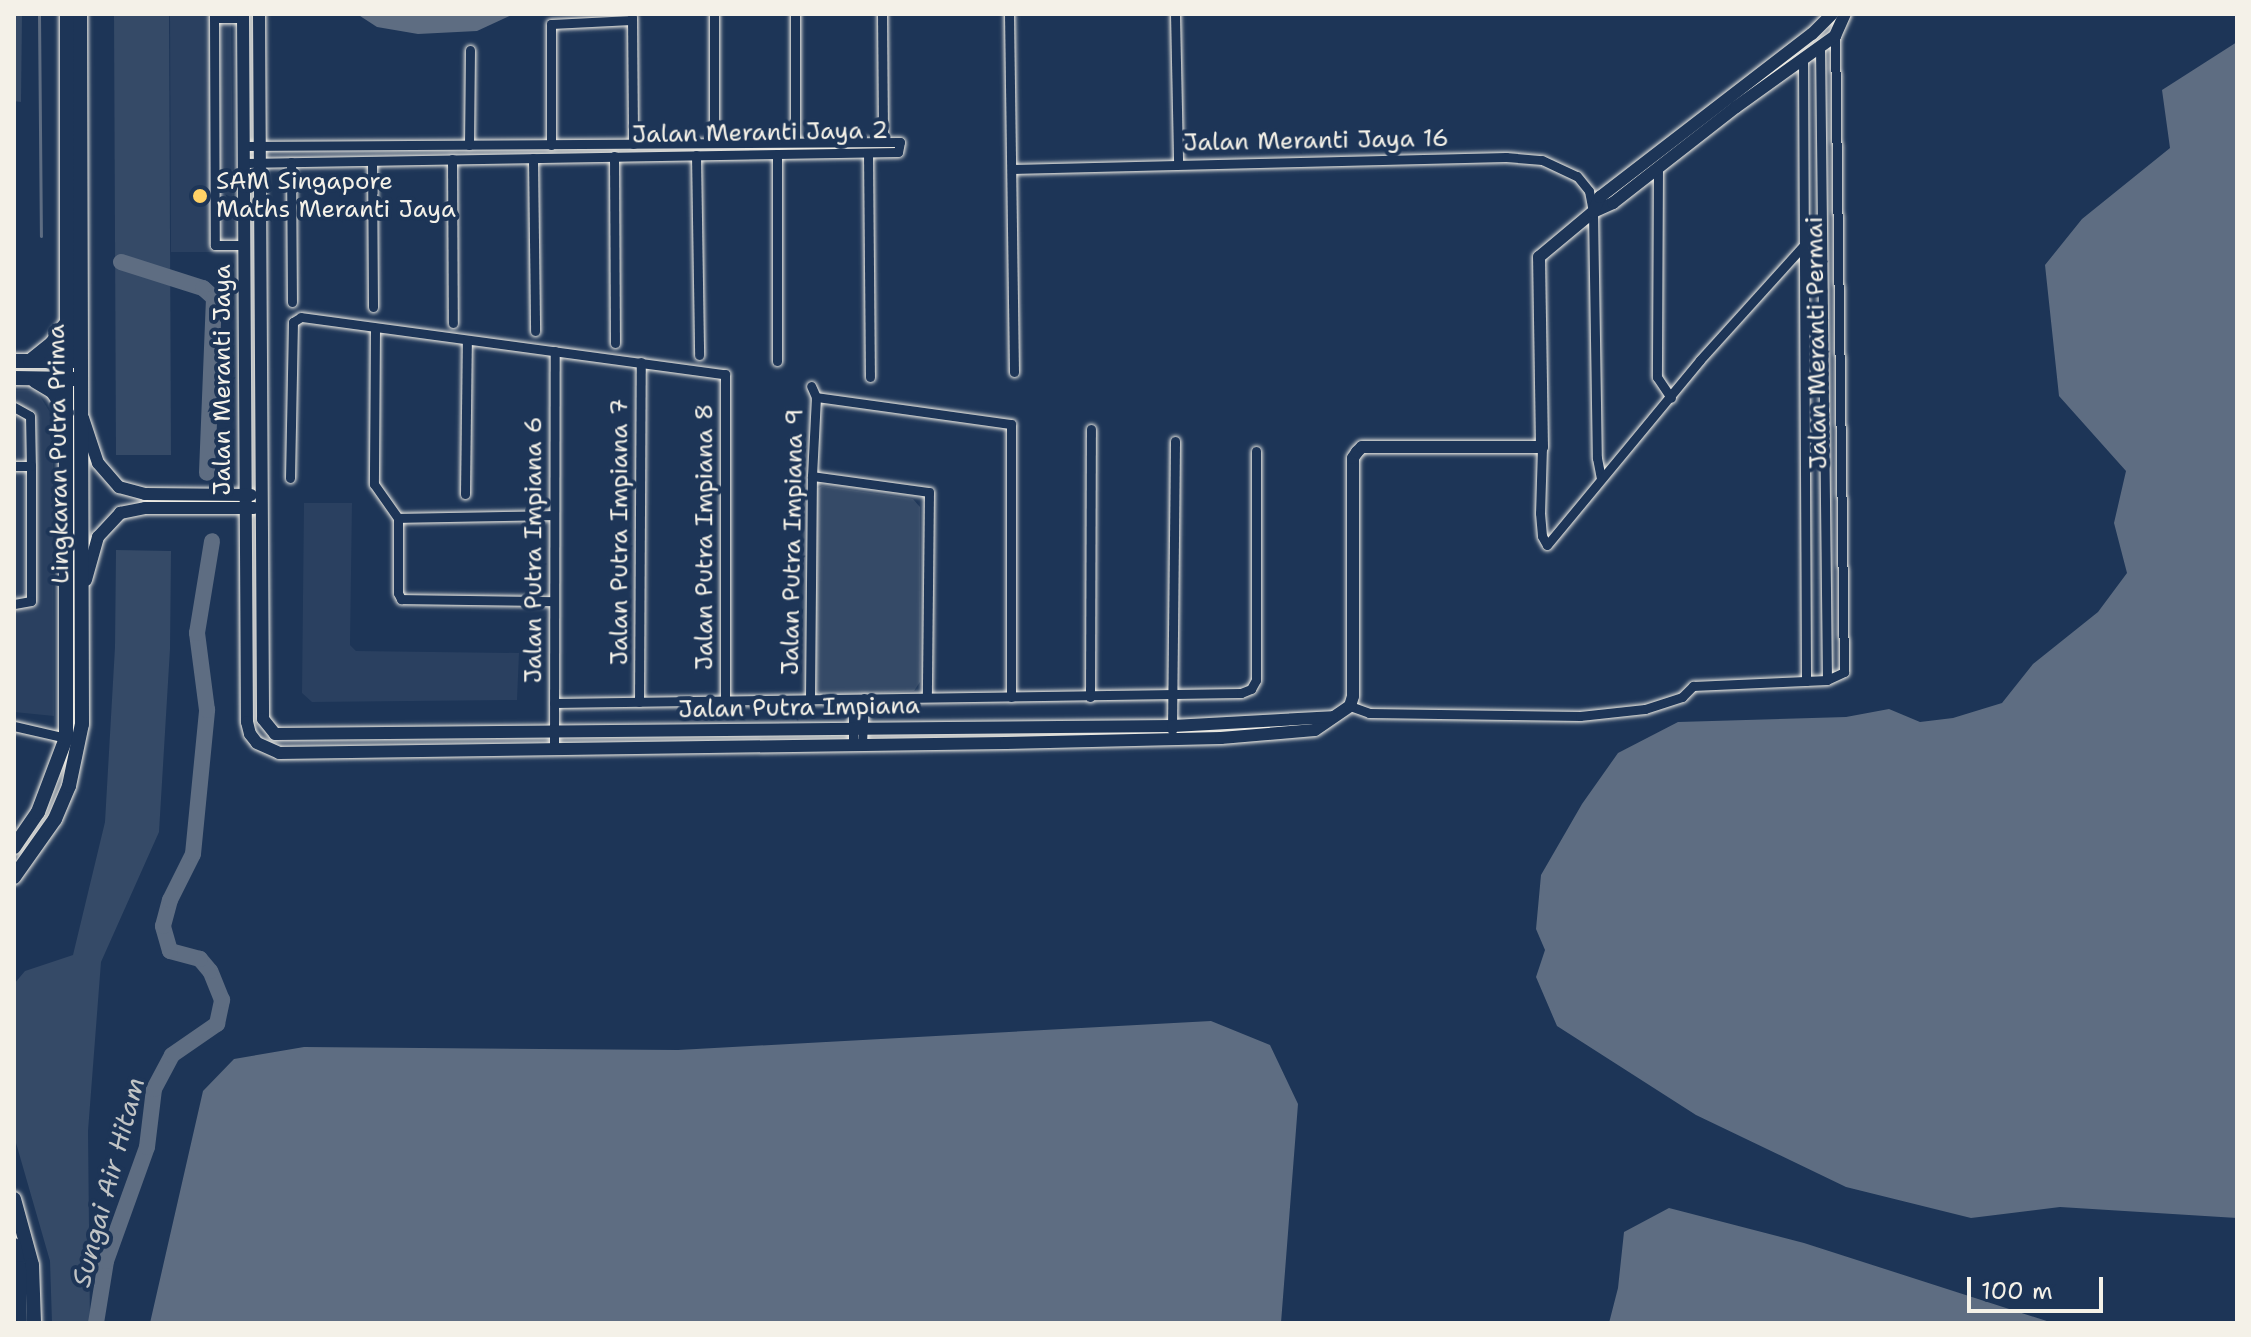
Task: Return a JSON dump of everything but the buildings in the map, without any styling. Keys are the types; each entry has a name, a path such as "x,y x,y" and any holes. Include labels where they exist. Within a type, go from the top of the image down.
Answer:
{"main road":[{"name":"Lingkaran Putra Prima","path":"67,14 67,322 73,361"},
{"name":"Lingkaran Putra Prima","path":"14,847 38,812 66,738 80,14"},
{"path":"30,361 52,343 67,322"},
{"path":"14,361 73,361"},
{"path":"14,378 73,379"},
{"path":"30,378 53,392 73,410"},
{"name":"Lingkaran Putra Prima","path":"14,877 55,819 79,747 83,595 73,410"},
{"path":"14,1199 32,1265 34,1323"},
{"path":"14,1245 19,1268 20,1323"}],"street":[{"name":"Jalan Meranti Jaya","path":"259,14 263,719 268,729"},
{"path":"714,14 714,143"},
{"path":"795,14 795,142"},
{"path":"882,14 883,140"},
{"path":"1009,14 1014,372"},
{"path":"1175,14 1178,163"},
{"path":"1601,478 1597,458 1593,212 1600,197 1812,34 1833,14"},
{"name":"Jalan Meranti Permai","path":"1820,46 1827,680 1844,672 1833,14"},
{"path":"1804,245 1601,478 1547,545 1542,536 1540,513 1539,257 1593,212 1613,203 1835,36 1845,14"},
{"path":"243,16 214,16 215,245 244,245"},
{"name":"Jalan Meranti Jaya","path":"243,16 247,722 250,734 257,743"},
{"path":"551,145 552,22 632,17 633,144"},
{"path":"469,145 470,50"},
{"path":"1803,58 1806,681"},
{"name":"Jalan Meranti Jaya 2","path":"243,146 898,140 900,150 244,163"},
{"path":"655,143 655,155"},
{"path":"495,145 495,158"},
{"path":"339,146 339,161"},
{"path":"868,153 870,377"},
{"path":"777,154 777,361"},
{"path":"696,155 699,355"},
{"path":"614,156 615,343"},
{"path":"533,158 535,331"},
{"path":"452,159 453,323"},
{"name":"Jalan Meranti Jaya 16","path":"1012,169 1178,163 1542,160 1577,176 1589,191 1593,212"},
{"path":"372,161 373,307"},
{"path":"291,162 292,302"},
{"path":"1658,169 1657,377 1671,398"},
{"path":"290,478 296,318 641,362"},
{"path":"375,328 374,484 398,518 398,593 401,599 553,601"},
{"path":"465,494 467,340"},
{"name":"Jalan Putra Impiana 6","path":"554,748 555,351"},
{"name":"Jalan Putra Impiana 8","path":"641,362 725,374 725,701"},
{"name":"Jalan Putra Impiana 7","path":"639,702 641,362"},
{"name":"Jalan Putra Impiana 9","path":"810,699 812,476 816,397 811,386"},
{"path":"816,397 1011,424 1011,697"},
{"path":"14,407 30,416 31,466 31,601 14,604"},
{"path":"73,410 98,463 119,487 145,494 261,501"},
{"path":"1090,697 1091,429"},
{"path":"1172,732 1175,441"},
{"path":"1350,706 1354,665 1353,458 1357,452 1362,447 1542,447"},
{"path":"554,703 1241,693 1251,689 1256,680 1256,451"},
{"path":"14,466 31,466"},
{"path":"812,476 929,492 927,697"},
{"path":"83,595 98,537 106,523 120,513 145,508 246,501"},
{"path":"398,518 554,515"},
{"path":"1350,706 1369,713 1580,716 1645,709 1682,697 1693,686 1827,680"},
{"path":"858,698 858,744"},
{"path":"1332,717 1350,706"},
{"name":"Jalan Putra Impiana","path":"268,729 275,734 289,736 858,730 1172,732 1315,730 1332,717"},
{"name":"Jalan Putra Impiana","path":"257,743 279,753 858,744 1172,732 1332,717"},
{"path":"14,726 66,738"}],"shaded area":[{"path":"14,14 22,14 21,102 14,101"},
{"path":"114,14 169,14 171,455 116,455"},
{"path":"170,14 231,14 234,252 171,252"},
{"path":"357,14 514,14 477,31 418,34 377,27"},
{"path":"2237,42 2237,1218 2060,1207 1971,1218 1846,1187 1696,1115 1557,1026 1536,977 1545,950 1536,929 1541,875 1582,804 1618,753 1678,722 1846,717 1889,709 1920,722 1953,718 2002,703 2033,664 2098,612 2127,573 2114,523 2126,471 2059,396 2045,265 2082,219 2170,148 2162,90"},
{"path":"14,390 36,390 53,417 54,716 14,712"},
{"path":"822,486 913,499 920,507 920,682 914,691 822,696 815,689 816,489"},
{"path":"304,503 352,503 350,645 356,651 519,653 517,700 312,702 302,693"},
{"path":"116,550 171,551 170,649 159,832 101,962 88,1131 90,1323 52,1323 50,1261 14,1136 14,984 25,971 73,955 105,822 115,647"},
{"path":"1211,1021 1270,1045 1298,1104 1281,1323 150,1323 203,1091 234,1059 304,1047 678,1050"},
{"path":"1669,1208 1804,1243 2053,1323 1609,1323 1618,1288 1624,1232"}],"waterway":[{"name":"Sungai Air Hitam","path":"39,14 41,236"},
{"name":"Sungai Air Hitam","path":"121,262 203,288 214,298 207,473"},
{"name":"Sungai Air Hitam","path":"96,1323 106,1261 147,1147 154,1089 172,1055 217,1024 222,1000 210,971 200,959 170,951 163,926 170,900 193,854 207,710 197,633 212,541"}],"place":[{"name":"SAM Singapore Maths Meranti Jaya","path":"200,196"}]}
